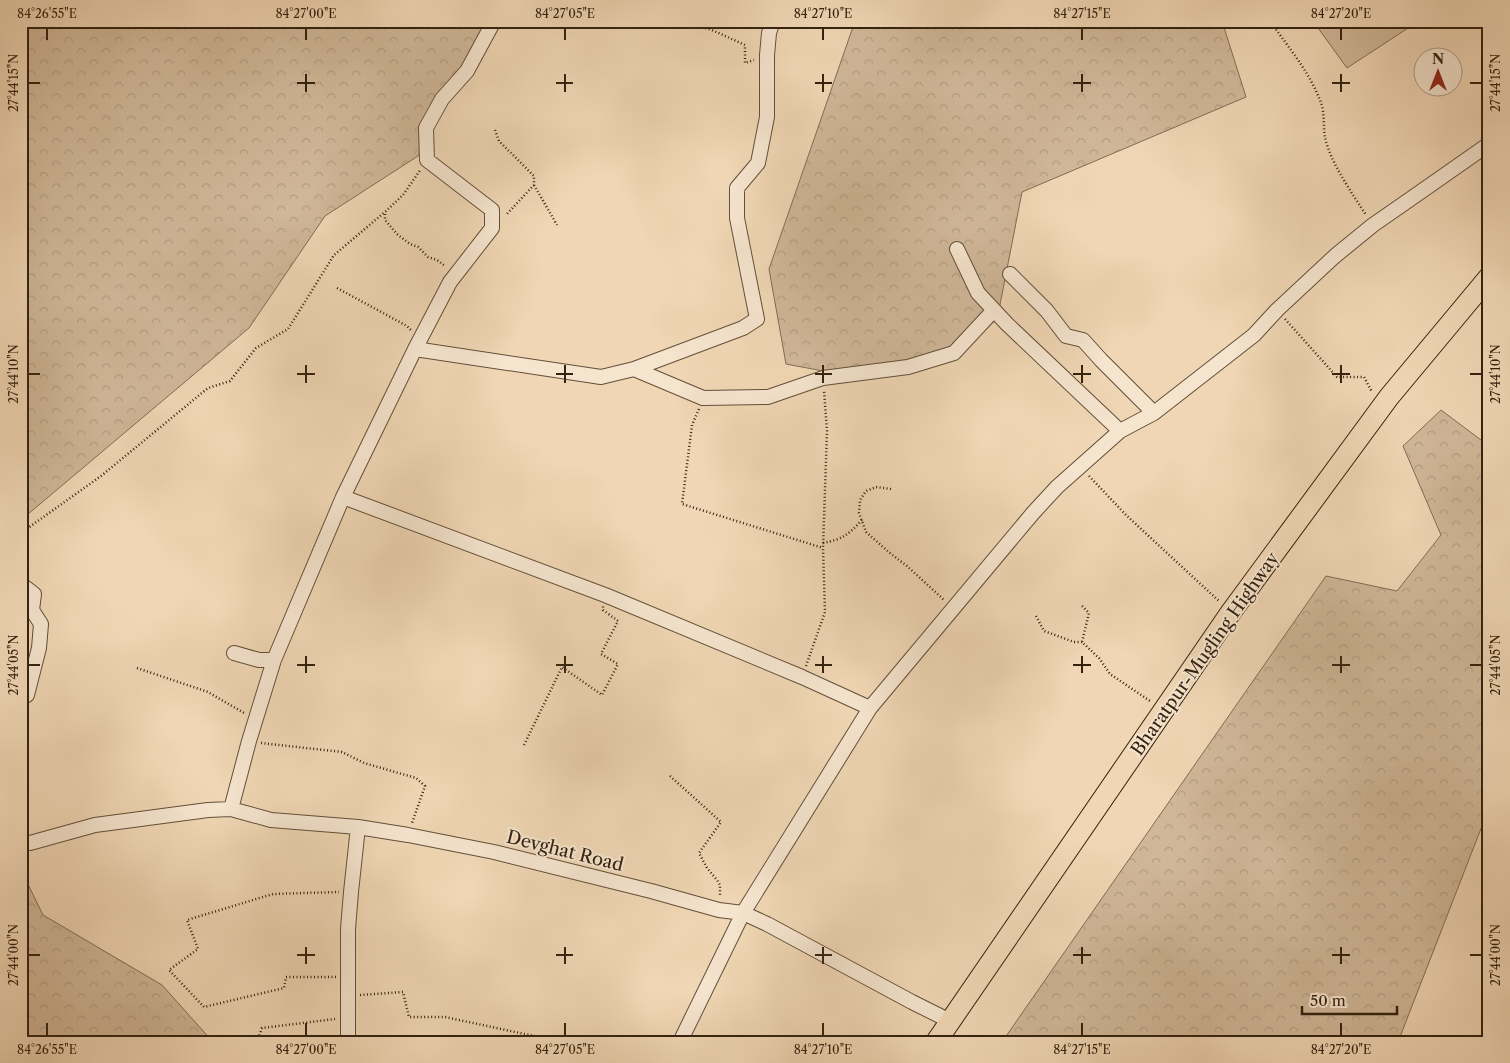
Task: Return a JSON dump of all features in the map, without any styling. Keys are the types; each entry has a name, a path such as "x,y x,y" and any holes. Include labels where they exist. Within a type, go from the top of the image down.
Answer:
{"highway":[{"name":"Bharatpur-Mugling Highway","path":"936,1042 1232,612 1389,397 1489,277"}],"street":[{"path":"231,809 249,741 274,660 342,497 417,344 450,282 492,228 492,210 428,160 426,128 442,99 467,71 494,21"},
{"path":"417,344 600,377 634,370 743,328 757,319 737,218 737,188 758,163 767,117 767,55 769,33 773,21"},
{"path":"680,1042 743,913 870,708 1033,513 1057,487 1120,431 1154,413 1254,335 1277,310 1335,256 1373,225 1489,144"},
{"path":"957,249 978,293 1007,324 1120,431"},
{"path":"1010,274 1047,311 1066,336 1083,340 1154,413"},
{"path":"634,370 703,398 768,397 823,378 908,366 954,353 994,310"},
{"path":"342,497 605,595 802,677 870,708"},
{"path":"21,584 34,594 32,610 41,624 38,648 27,695"},
{"path":"234,653 259,660 274,660"},
{"name":"Devghat Road","path":"30,843 95,825 208,810 231,809 271,820 358,827 408,835 522,859 719,910 743,913 950,1021"},
{"path":"348,1042 351,892 358,827"}],"path":[{"path":"682,21 745,45 745,63 767,55"},
{"path":"707,21 707,29"},
{"path":"1270,21 1309,78 1322,104 1325,138 1335,163 1350,191 1373,225"},
{"path":"496,130 502,145 534,176 534,186 557,225"},
{"path":"21,533 101,476 208,388 230,381 256,348 288,329 334,255 403,195 428,160"},
{"path":"492,228 534,186"},
{"path":"385,212 385,220 397,234 410,244 418,247 428,257 437,260 455,276"},
{"path":"337,288 407,326 417,344"},
{"path":"1277,310 1337,377 1364,377 1376,399 1389,397"},
{"path":"802,677 825,612 823,543 827,431 823,378"},
{"path":"703,398 692,425 682,504 823,548"},
{"path":"1080,466 1126,515 1232,612"},
{"path":"891,489 876,487 866,491 860,500 859,513 866,532 946,602"},
{"path":"823,543 849,535 862,520"},
{"path":"524,745 562,667 602,695 618,664 600,654 618,620 603,610 605,595"},
{"path":"1082,606 1089,613 1082,642"},
{"path":"1036,616 1044,631 1074,642 1082,642 1099,658 1110,674 1164,710"},
{"path":"137,668 208,692 256,720"},
{"path":"249,741 342,752 364,763 416,778 425,786 408,835"},
{"path":"670,776 721,822 699,853 707,868 720,885 719,910"},
{"path":"348,977 286,977 284,988 204,1007 168,970 198,949 187,920 273,894 351,892"},
{"path":"257,1042 262,1028 338,1019 348,1003 402,992 409,1017 445,1017 562,1042"}],"green space":[{"path":"21,21 488,21 418,156 325,216 249,328 21,520"},
{"path":"855,21 1222,21 1246,97 1022,192 997,320 951,348 855,377 786,364 769,269"},
{"path":"1313,21 1419,21 1347,68"},
{"path":"1441,410 1489,446 1489,808 1398,1042 1002,1042 1326,576 1397,591 1441,535 1403,446"},
{"path":"21,870 43,915 162,985 213,1042 21,1042"}]}
